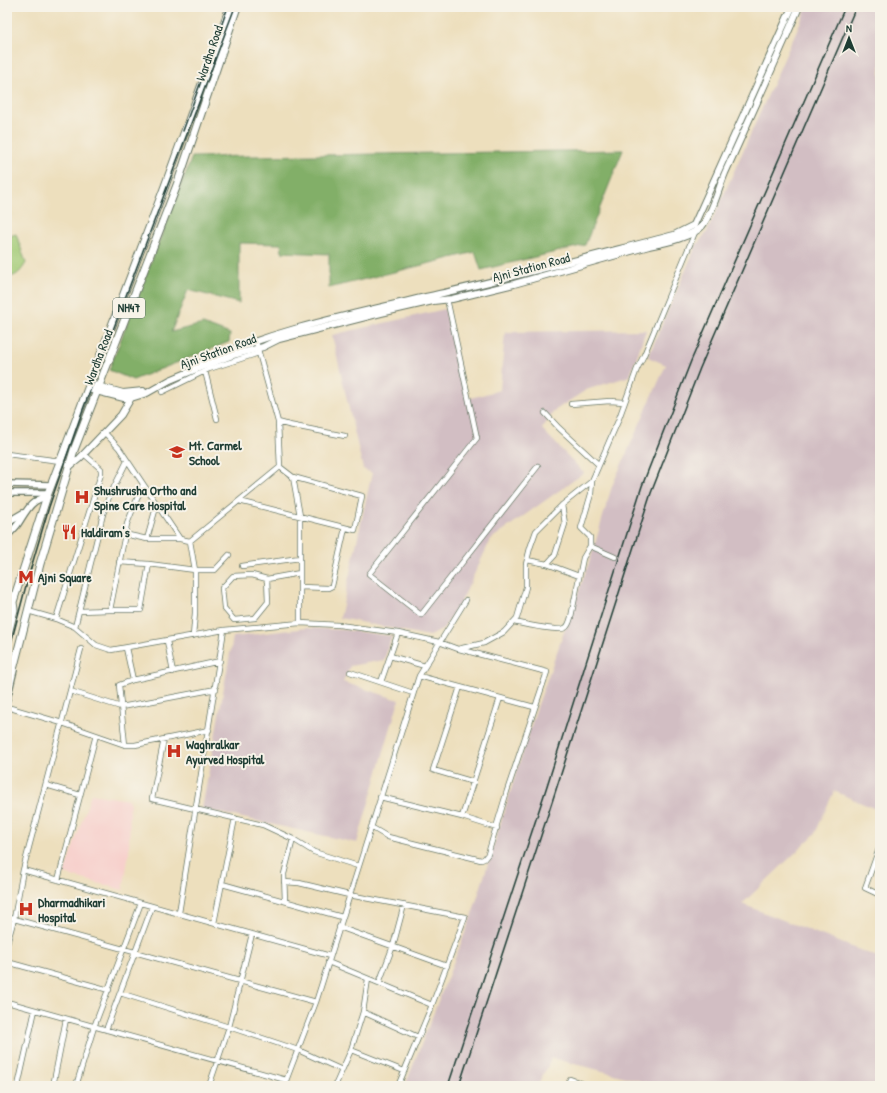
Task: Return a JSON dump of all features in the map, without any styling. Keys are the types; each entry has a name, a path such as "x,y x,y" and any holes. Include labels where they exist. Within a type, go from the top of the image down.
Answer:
{"highway":[{"name":"Wardha Road","path":"13,602 47,495 89,387 230,7"},
{"name":"Wardha Road","path":"14,666 40,564 69,467 177,185 237,7"},
{"path":"7,638 14,610 13,602"},
{"path":"7,677 14,666"}],"main road":[{"name":"Ajni Station Road","path":"136,395 199,368 233,356 258,351 279,339 444,298 499,279 669,242 689,235 694,228 702,227 714,203 724,175 758,102 792,7"},
{"name":"Ajni Station Road","path":"774,54 799,7"},
{"name":"Ajni Station Road","path":"136,395 202,362 256,342 324,321 501,287 576,263"},
{"path":"499,279 501,287"},
{"path":"89,387 136,395"},
{"path":"98,389 124,398 136,395"},
{"path":"69,467 84,454 121,415 136,395"}],"street":[{"path":"514,622 556,629 566,628 568,625 583,558 590,546 590,537 581,528 591,494 592,481 618,422 624,402 694,228"},
{"path":"444,298 477,438 368,574 422,615 538,466"},
{"path":"239,501 355,530 362,496 293,478 280,467 278,422 256,342"},
{"path":"162,392 205,372 258,351"},
{"path":"205,372 217,419"},
{"path":"571,404 610,401 624,402"},
{"path":"545,413 599,465"},
{"path":"278,422 289,426 345,436"},
{"path":"104,432 128,460 180,539"},
{"path":"7,454 60,461"},
{"path":"56,619 102,474 100,469 84,454"},
{"path":"74,627 103,514 111,492 128,460"},
{"path":"190,541 280,467"},
{"path":"293,478 300,516 300,623"},
{"path":"458,649 484,643 504,632 514,622 517,618 526,588 527,560 536,531 562,505 592,481"},
{"path":"7,484 51,485"},
{"path":"31,484 31,493"},
{"path":"110,610 124,534 143,484"},
{"path":"7,493 47,495"},
{"path":"7,524 23,513 38,498 47,495"},
{"path":"147,538 157,504"},
{"path":"547,564 555,555 565,524 562,505"},
{"path":"7,536 17,525 23,513"},
{"path":"300,587 328,588 332,586 345,528"},
{"path":"124,534 147,538 180,539 190,541"},
{"path":"190,541 195,570 195,613 193,636"},
{"path":"590,546 615,557"},
{"path":"119,562 195,570 214,570 229,555"},
{"path":"242,566 300,558"},
{"path":"527,560 547,564 579,576"},
{"path":"79,611 141,610 149,564"},
{"path":"267,579 268,602 255,618 234,620 224,608 222,588 233,576 252,575 267,579 300,573"},
{"path":"284,1086 316,1002 419,676 466,600"},
{"name":"Wardha Road","path":"7,624 13,602"},
{"path":"28,611 56,619 74,627 96,645 111,650 224,630 300,623 339,625 398,633 439,642 458,649 547,672 507,791 497,828 488,854 484,859 481,860 388,837 371,827"},
{"path":"242,619 243,629"},
{"path":"179,913 216,689 224,630"},
{"path":"381,682 398,633"},
{"path":"167,641 173,672"},
{"path":"126,648 133,680"},
{"path":"7,944 14,919 23,870 81,649"},
{"path":"390,656 425,666"},
{"path":"125,745 119,685 133,680 220,661"},
{"name":"Wardha Road","path":"7,698 14,666"},
{"path":"350,672 413,693"},
{"path":"419,676 534,707"},
{"path":"460,687 433,770 474,782"},
{"path":"70,691 121,707 216,689"},
{"path":"462,817 500,698"},
{"path":"7,707 62,723 125,745 135,745 209,730"},
{"path":"58,880 96,735"},
{"path":"164,739 152,799 263,825 293,839 314,852 358,866"},
{"path":"46,785 80,796"},
{"path":"380,797 462,817 497,828"},
{"path":"214,923 235,818"},
{"path":"285,901 284,874 293,839"},
{"path":"880,846 865,888 880,895"},
{"path":"23,870 330,956"},
{"path":"284,882 299,883 349,895 465,917 432,1005 398,1086"},
{"path":"222,884 342,917"},
{"path":"76,1086 108,990 125,949 141,902"},
{"path":"379,983 393,946 404,905"},
{"path":"105,1029 152,906"},
{"path":"7,917 316,1002"},
{"path":"339,927 447,966"},
{"path":"209,1086 229,1027 252,934"},
{"path":"7,962 108,990"},
{"path":"328,962 432,1005"},
{"path":"335,1086 351,1050 363,1012 368,979"},
{"path":"120,993 298,1050 342,1070"},
{"path":"7,1002 286,1080"},
{"path":"18,1086 35,1010"},
{"path":"363,1012 418,1037"},
{"path":"53,1086 66,1018"},
{"path":"351,1050 404,1071"},
{"path":"567,1086 570,1079 589,1086"}],"shaded area":[{"path":"807,7 880,7 880,811 834,791 815,834 742,904 880,958 880,1086 660,1086 552,1058 537,1086 405,1086 472,915 535,713 592,554 612,486 666,365 648,357 697,244 707,232"},
{"path":"445,309 467,399 500,390 505,332 646,330 630,376 586,390 554,411 542,429 584,473 491,539 460,604 442,630 429,636 340,618 372,473 363,469 332,335"},
{"path":"306,628 346,630 392,636 384,660 350,666 343,682 399,700 357,843 202,809 233,637"},
{"path":"91,794 130,800 129,853 123,890 64,874"}],"green space":[{"path":"623,150 585,245 481,270 475,252 329,288 329,254 282,252 281,244 239,243 239,303 188,290 171,332 203,324 230,334 229,342 133,380 109,370 192,157"},
{"path":"16,234 26,263 18,273 7,277 7,237"}],"railway":[{"path":"183,131 228,7"},
{"path":"7,658 28,578 49,507 82,412 235,7"},
{"path":"448,1086 545,792 642,486 691,361 845,7"},
{"path":"459,1086 651,493 700,368 856,7"}],"place":[{"name":"Mt. Carmel School","path":"177,452"},
{"name":"Shushrusha Ortho and Spine Care Hospital","path":"82,497"},
{"name":"Haldiram's","path":"69,532"},
{"name":"Ajni Square","path":"26,577"},
{"name":"Waghralkar Ayurved Hospital","path":"174,751"},
{"name":"Dharmadhikari Hospital","path":"26,909"}]}
